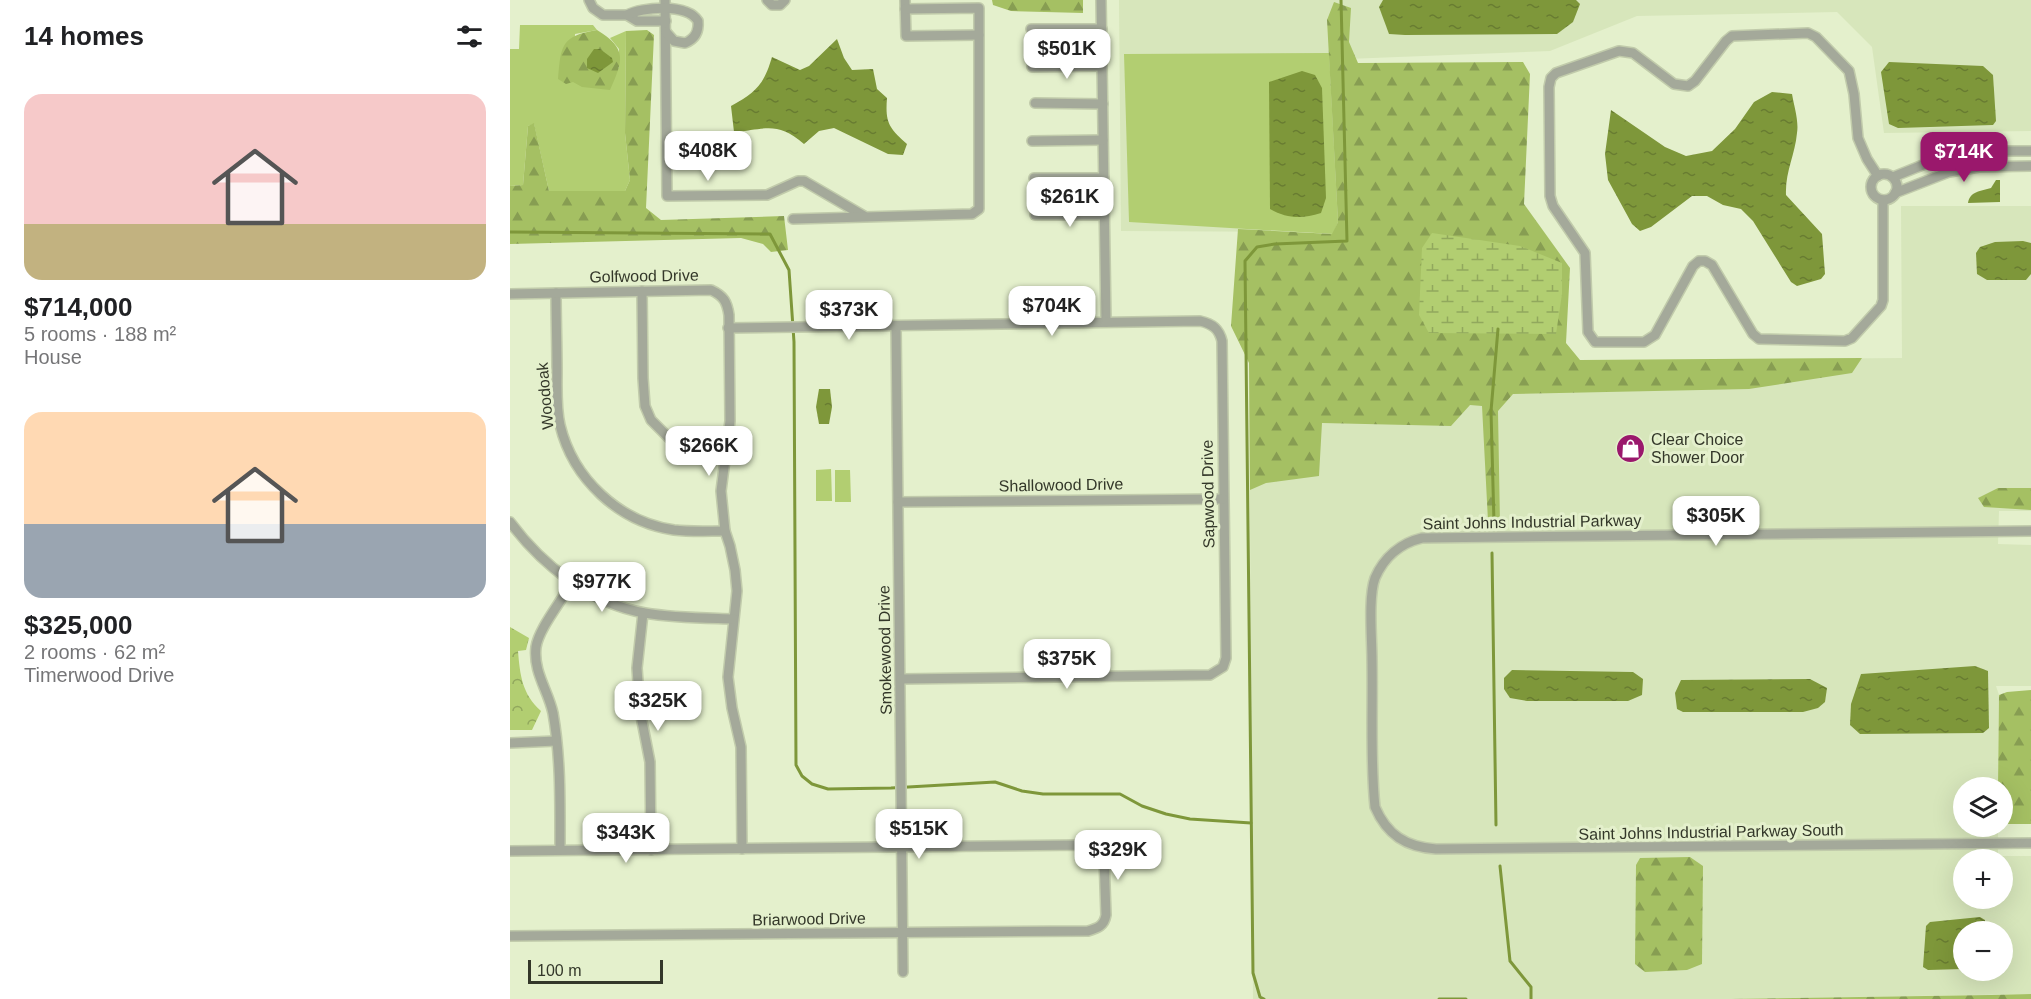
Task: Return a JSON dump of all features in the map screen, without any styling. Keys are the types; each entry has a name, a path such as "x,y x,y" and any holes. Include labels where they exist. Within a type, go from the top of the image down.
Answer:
{"street":[{"path":"590,0 593,8 603,15 627,15 637,10 665,5 695,16 698,27 694,37 685,43 674,41 666,32"},
{"path":"767,0 772,5 780,5 785,0"},
{"path":"728,328 1106,322 1101,0"},
{"path":"793,219 972,214 979,209 979,34 979,8 905,4 906,36 979,34"},
{"path":"665,5 667,196 767,195 798,181 804,181 866,217"},
{"path":"627,15 637,21 666,21"},
{"path":"1031,29 1102,29"},
{"path":"1878,176 1867,159 1858,138 1854,94 1849,71 1816,37 1808,33 1732,36 1726,40 1695,81 1688,86 1674,84 1628,51 1619,51 1556,73 1551,78 1549,87 1550,196 1553,206 1585,253 1588,332 1595,342 1649,341 1655,335 1693,266 1699,261 1712,265 1753,334 1759,339 1845,341 1852,338 1881,306 1883,300 1883,200"},
{"path":"1032,67 1102,66"},
{"path":"1035,104 1103,104"},
{"path":"1032,141 1103,140"},
{"path":"1893,177 1940,158 1966,151 2031,151"},
{"path":"1895,193 1897,185 1893,177 1886,174 1878,176 1872,182 1871,190 1876,197 1883,200 1949,172 1979,167 2031,166"},
{"path":"1034,178 1104,178"},
{"path":"1035,215 1104,215"},
{"name":"Golfwood Drive","path":"510,294 711,290 721,294 727,303 730,422 721,491 725,531 735,570 736,591 728,677 741,747 742,849"},
{"path":"642,291 643,378 645,406 651,420 670,439 692,444 727,443"},
{"name":"Woodoak","path":"556,293 557,401 560,423 566,444 583,475 610,502 632,517 650,525 674,530 725,531"},
{"name":"Sapwood Drive","path":"901,679 1210,675 1224,667 1226,658 1222,341 1220,333 1211,323 1200,321 1106,322"},
{"name":"Smokewood Drive","path":"896,327 903,972"},
{"name":"Shallowood Drive","path":"898,502 1223,499"},
{"path":"510,522 537,554 572,584 610,602 643,613 733,619"},
{"name":"Saint Johns Industrial Parkway","path":"1394,835 1379,817 1375,807 1372,621 1375,578 1396,549 1415,540 1439,537 2031,531"},
{"path":"560,850 559,756 550,699 537,671 536,645 572,584"},
{"path":"643,613 637,668 640,711 650,762 651,850"},
{"path":"510,743 556,741"},
{"name":"Saint Johns Industrial Parkway South","path":"1394,835 1420,848 1436,849 2031,843"},
{"name":"Briarwood Drive","path":"510,936 1088,931 1100,927 1105,921 1104,857 1098,847 1081,845 901,847"},
{"path":"510,851 901,847"}],"shaded area":[{"path":"1119,0 2031,0 2031,131 1884,133 1872,47 1837,12 1637,16 1550,51 1347,59 1349,232 1121,231"},
{"path":"1901,206 2031,206 2031,511 1999,511 1998,544 2031,545 2031,686 1996,686 1999,695 1998,777 1953,777 1953,837 1998,837 1998,849 1953,849 1953,909 2013,909 2013,856 2031,856 2031,994 1730,999 1253,999 1249,363 1902,358"}],"green space":[{"path":"992,0 1083,0 1083,13 1011,11 993,5"},
{"path":"1334,2 1351,8 1349,42 1358,63 1523,62 1530,74 1524,204 1570,268 1566,343 1580,360 1862,358 1852,373 1749,389 1513,394 1498,411 1500,524 1488,521 1482,406 1470,405 1451,426 1322,423 1319,476 1266,483 1250,490 1249,363 1231,326 1238,229 1332,234 1338,222 1327,20"},
{"path":"520,25 593,25 597,30 575,34 573,82 619,68 619,49 610,38 626,31 625,133 630,180 625,191 549,191 534,124 528,126 523,185 510,186 510,49 519,49"},
{"path":"597,30 614,43 620,56 618,71 610,90 582,87 573,82 566,84 558,79 560,58 565,44 576,35"},
{"path":"647,30 654,35 646,208 661,220 784,216 788,250 771,252 763,244 741,238 510,244 510,186 523,185 528,126 534,123 549,191 625,191 630,180 625,133 626,31"},
{"path":"1329,53 1338,222 1333,234 1129,222 1124,54"},
{"path":"1432,233 1520,246 1562,263 1562,294 1556,334 1429,333 1419,315 1422,248"},
{"path":"831,469 832,501 816,501 816,470"},
{"path":"835,470 850,470 851,502 835,502"},
{"path":"1998,488 2031,488 2031,510 1984,507 1978,498"},
{"path":"510,627 529,638 526,650 518,651 521,676 526,691 541,711 532,730 510,730"},
{"path":"2031,690 2031,824 2013,824 2013,777 1998,777 1999,695"},
{"path":"1690,857 1703,866 1702,964 1687,970 1645,972 1635,964 1636,865 1640,858"},
{"path":"2031,994 2031,999 1730,999 1991,995"}],"water":[{"path":"1383,0 1576,0 1580,4 1573,22 1557,34 1405,35 1389,34 1379,7"},
{"path":"837,39 844,58 852,70 873,69 877,89 887,98 890,124 896,134 907,144 903,155 888,154 834,128 819,131 804,144 779,129 764,128 734,132 731,106 758,86 766,74 772,57 800,70 809,66"},
{"path":"594,49 600,49 612,58 613,62 598,73 587,68 587,59"},
{"path":"1889,62 1983,66 1993,75 1996,121 1993,125 1898,128 1889,124 1881,72"},
{"path":"1302,71 1315,75 1322,88 1326,198 1321,213 1295,217 1270,209 1269,82"},
{"path":"1772,92 1792,94 1797,119 1796,141 1787,179 1786,195 1822,234 1825,274 1821,279 1797,286 1791,282 1753,221 1741,209 1723,205 1707,196 1692,196 1651,227 1640,231 1632,224 1608,180 1605,154 1611,110 1665,147 1686,156 1712,151 1735,129 1754,102"},
{"path":"1996,180 2000,180 2000,202 1968,203 1971,196 1991,188"},
{"path":"1995,242 2031,243 2031,274 2026,280 1987,280 1977,274 1976,253 1980,247"},
{"path":"819,389 830,389 832,407 829,424 819,424 816,407"},
{"path":"1975,666 1988,671 1989,728 1983,733 1860,734 1850,725 1851,704 1861,674"},
{"path":"1512,670 1633,672 1643,679 1642,695 1628,701 1527,701 1510,698 1504,689 1504,678"},
{"path":"1810,679 1827,688 1825,702 1818,708 1803,712 1683,712 1677,709 1675,693 1681,680"},
{"path":"1980,917 1985,920 1953,921 1953,969 1928,970 1923,967 1926,926 1930,922"}],"waterway":[{"path":"1264,999 1260,997 1253,973 1245,261 1257,247 1347,241 1341,0"},
{"path":"510,232 770,234 789,270 794,342 796,765 802,776 812,784 828,789 995,782 1022,791 1043,794 1120,794 1142,806 1166,814 1190,819 1251,823"},
{"path":"1494,523 1491,411 1498,329"},
{"path":"1492,553 1496,825"},
{"path":"1500,866 1510,961 1531,987 1531,999"},
{"path":"1439,999 1466,999"}],"place":[{"name":"Clear Choice Shower Door","path":"1630,448"}]}
